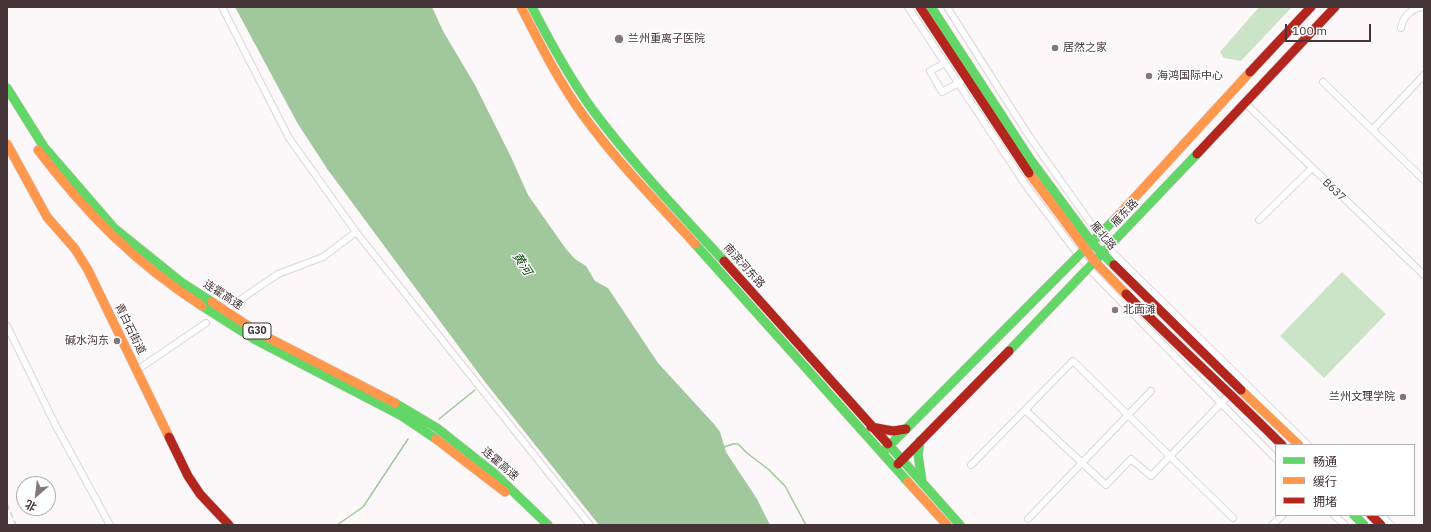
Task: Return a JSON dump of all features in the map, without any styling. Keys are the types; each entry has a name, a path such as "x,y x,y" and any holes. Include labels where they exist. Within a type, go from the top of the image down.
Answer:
{"main road":[{"name":"南滨河东路","path":"521,7 546,55 583,115 633,175 886,450 922,483 960,525"},
{"name":"南滨河东路","path":"532,7 553,47 592,109 640,168 871,427 886,450"},
{"name":"雁北路","path":"920,7 1023,165 1089,246 1106,252 1298,444"},
{"name":"雁北路","path":"931,7 1030,159 1089,246 1093,266 1230,394 1281,444"},
{"name":"雁东路","path":"886,450 1099,236 1311,7"},
{"name":"雁东路","path":"899,463 1093,266 1335,7"},
{"name":"连霍高速","path":"7,88 44,147 114,228 180,282 259,333 391,401 437,428 495,474 548,525"},
{"name":"连霍高速","path":"7,102 38,151 69,191 108,233 174,288 254,339 402,416 441,442 506,493 538,525"},
{"name":"青白石街道","path":"7,144 47,217 75,249 88,270 188,476 200,494 229,525"},
{"path":"718,268 726,263"},
{"path":"871,427 893,431 906,429"},
{"path":"920,441 918,454 922,483"},
{"name":"南滨河东路","path":"899,463 947,525"},
{"path":"1355,516 1364,525"},
{"path":"1372,516 1381,525"}],"street":[{"path":"222,7 288,138 356,232 590,525"},
{"path":"908,7 1027,187 1078,256 1093,266 1221,403 1275,457"},
{"path":"947,7 1029,136 1099,236 1106,252 1307,444"},
{"path":"1401,28 1403,20 1413,9 1424,7"},
{"path":"945,63 930,71 942,92 967,78"},
{"path":"1373,129 1424,75"},
{"path":"1323,82 1424,180"},
{"name":"B637","path":"1245,103 1424,275"},
{"path":"1259,220 1312,168"},
{"path":"228,308 278,274 323,257 356,232"},
{"path":"136,370 206,323"},
{"path":"7,326 55,424 110,525"},
{"path":"971,465 1073,361 1233,518"},
{"path":"1028,519 1127,414 1151,391"},
{"path":"1025,410 1106,485 1131,459 1151,476 1230,394"},
{"path":"1272,525 1282,516"},
{"path":"1335,516 1345,525"},
{"path":"1382,516 1391,525"}],"shaded area":[{"path":"1259,7 1292,7 1241,61 1224,58 1220,52"},
{"path":"1342,272 1386,314 1324,378 1280,336"}],"water":[{"name":"黄河","path":"235,7 432,7 443,31 475,85 528,195 566,249 575,259 586,266 595,281 608,288 658,363 720,432 726,452 757,499 770,525 599,525 485,382 328,170 298,124"}],"waterway":[{"path":"439,419 475,390"},
{"path":"337,525 363,507 408,439"},
{"path":"724,447 738,444 768,469 785,486 806,525"}],"railway":[{"path":"7,504 16,525"}],"traffic: fast":[{"path":"532,7 575,84 607,129 639,168 724,261"},
{"path":"931,7 1030,159 1092,243 1114,265"},
{"path":"7,88 44,147 114,228 181,282 212,302"},
{"path":"1009,351 1197,154"},
{"path":"885,450 1116,218"},
{"path":"695,244 908,482"},
{"path":"202,306 254,339 402,416 436,439"},
{"path":"395,403 437,428 495,474 548,525"},
{"path":"920,441 918,454 922,482"},
{"path":"888,444 960,525"},
{"path":"1355,516 1364,525"}],"traffic: slow":[{"path":"521,7 558,76 583,115 623,165 695,244"},
{"path":"1116,218 1250,72"},
{"path":"7,144 47,217 75,249 88,270 169,437"},
{"path":"38,150 74,195 113,236 155,272 202,306"},
{"path":"1029,173 1096,263 1126,294"},
{"path":"212,302 259,333 395,403"},
{"path":"1241,390 1298,444"},
{"path":"436,439 505,492"},
{"path":"908,482 947,525"}],"traffic: jam":[{"path":"920,7 1029,173"},
{"path":"1250,72 1311,7"},
{"path":"1197,154 1335,7"},
{"path":"724,261 888,444"},
{"path":"1114,265 1241,390"},
{"path":"1126,294 1281,444"},
{"path":"898,464 1009,351"},
{"path":"871,427 893,431 906,429"},
{"path":"169,437 188,476 200,494 229,525"},
{"path":"1372,516 1381,525"}],"place":[{"name":"兰州重离子医院","path":"619,39"},
{"name":"居然之家","path":"1055,48"},
{"name":"海鸿国际中心","path":"1149,76"},
{"name":"北面滩","path":"1115,310"},
{"name":"碱水沟东","path":"117,341"},
{"name":"兰州文理学院","path":"1403,397"}]}
